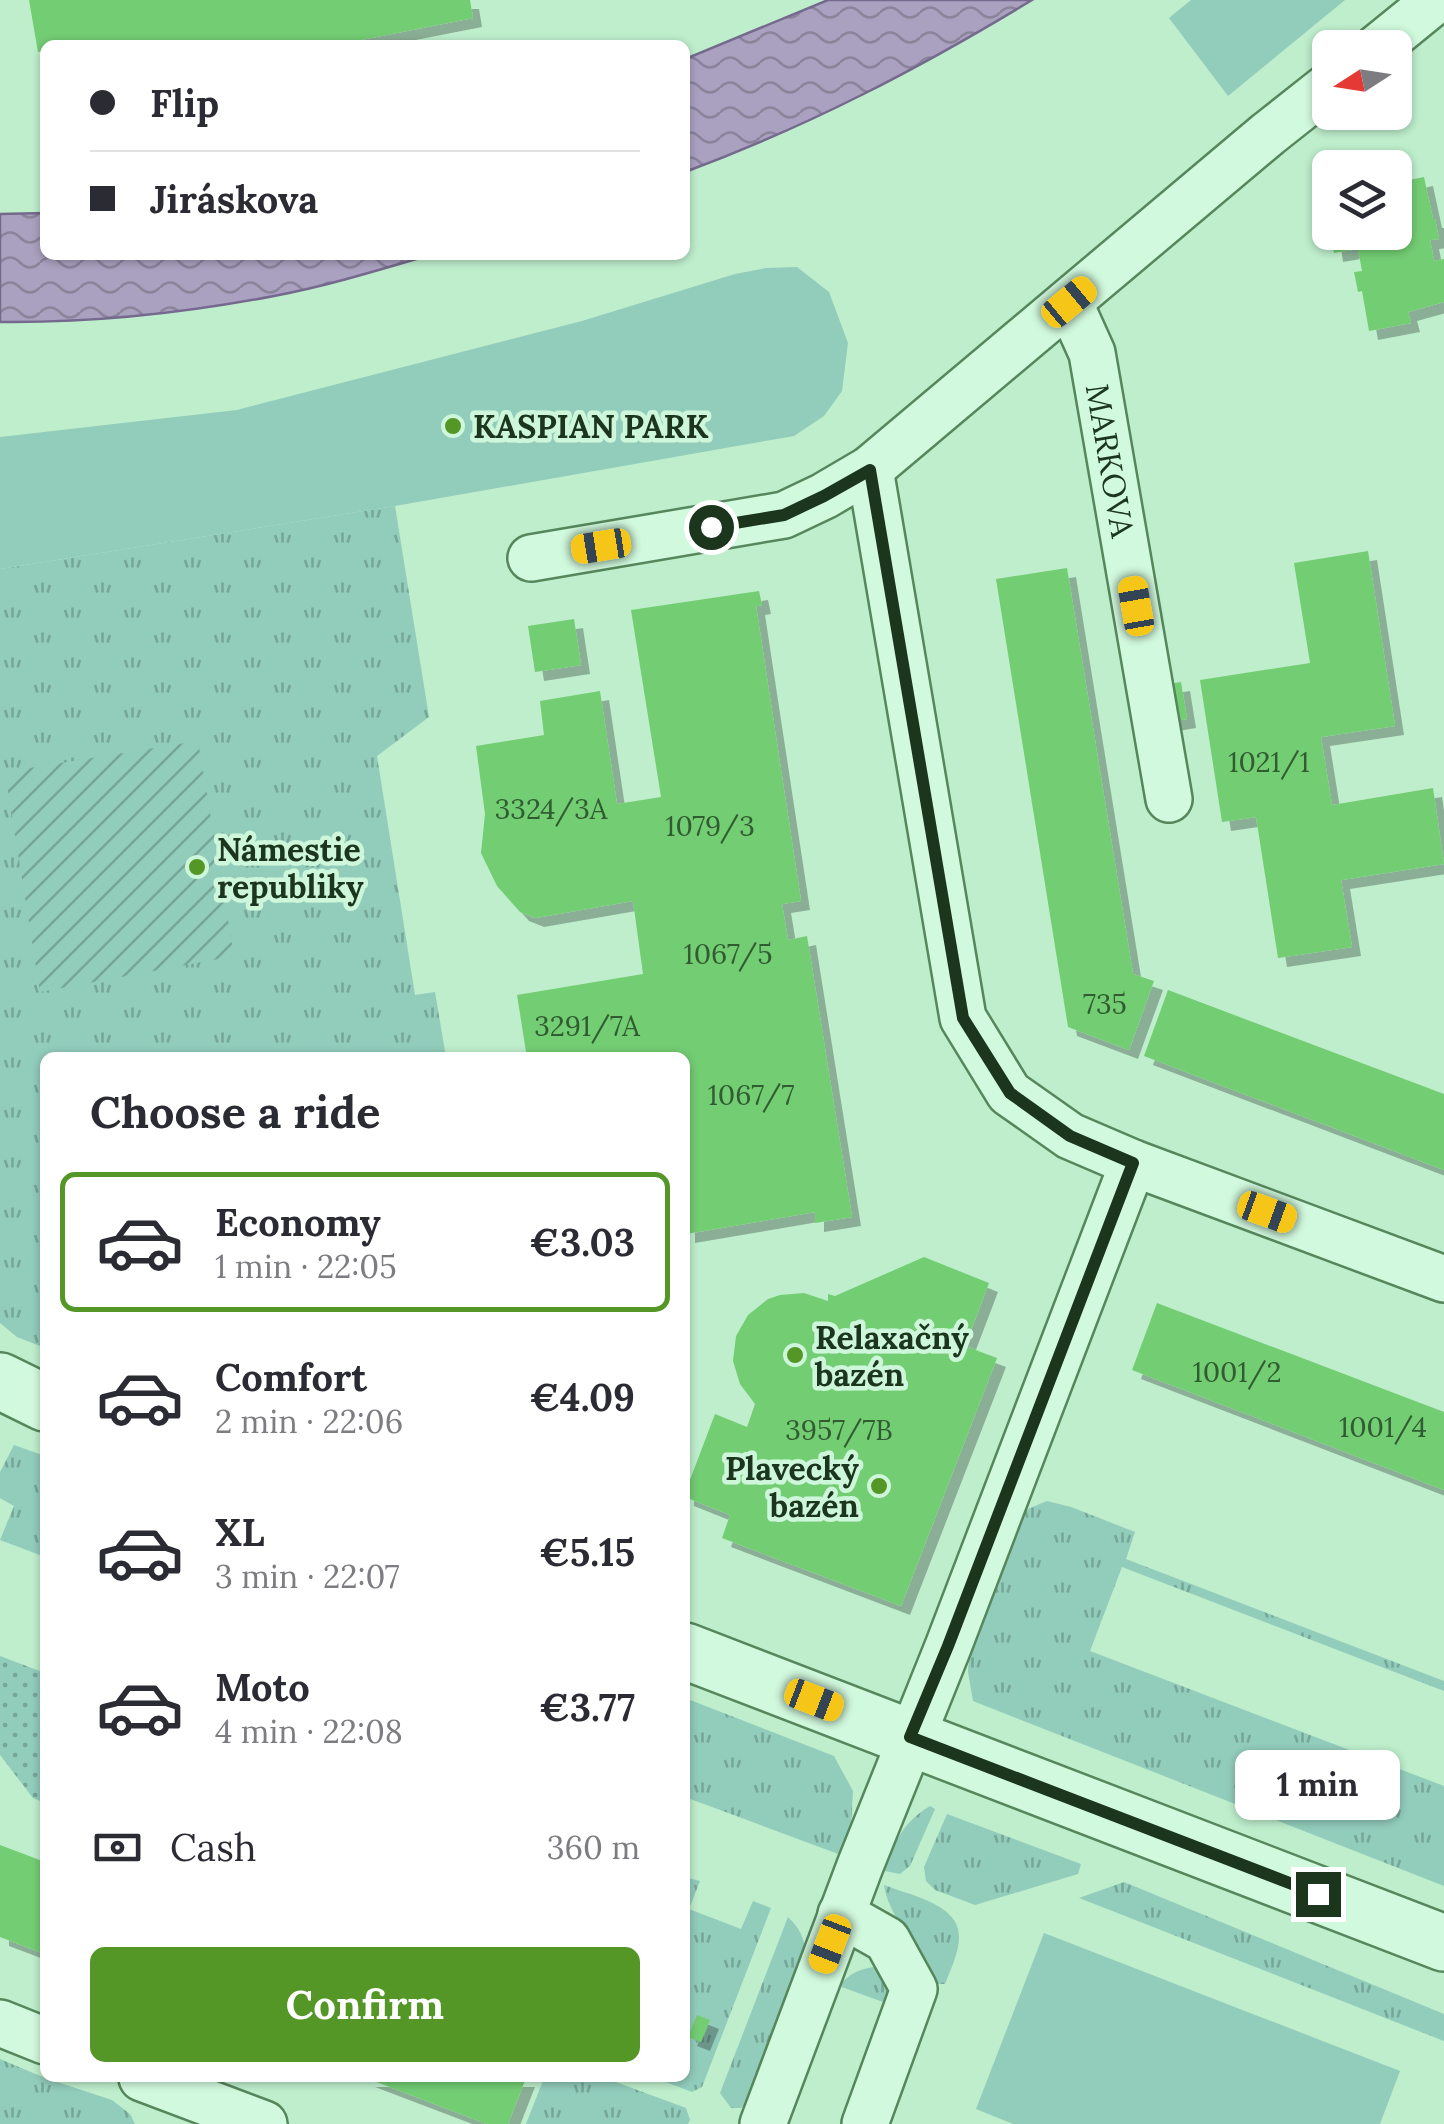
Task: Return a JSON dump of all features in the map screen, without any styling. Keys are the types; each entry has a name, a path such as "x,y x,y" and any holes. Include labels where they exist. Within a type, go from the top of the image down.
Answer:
{"street":[{"path":"1399,30 1436,0"},
{"path":"530,558 784,515 870,470 1312,100"},
{"name":"MARKOVA","path":"1069,302 1092,353 1168,798"},
{"path":"870,470 963,1018 1010,1093 1070,1136 1444,1279"},
{"path":"762,2124 1133,1163"},
{"path":"0,1381 40,1401"},
{"path":"690,1654 1444,1943"},
{"path":"842,1914 887,1940 914,1989 864,2124"},
{"path":"0,2023 40,2038"},
{"path":"153,2082 264,2124"}],"green space":[{"path":"1191,0 1345,0 1228,96 1169,18"},
{"name":"KASPIAN PARK","path":"797,267 829,292 848,343 842,391 824,416 794,436 395,506 0,569 0,437 237,410 582,321 735,274"},
{"name":"Námestie republiky","path":"395,506 429,717 377,756 415,995 435,992 445,1052 40,1052 40,1346 17,1337 0,1323 0,569"},
{"path":"198,741 234,956 40,992 5,772"},
{"path":"14,1445 40,1454 40,1555 0,1540 14,1506 0,1498 0,1472"},
{"path":"1047,1501 1135,1532 1126,1559 1444,1681 1444,1691 1122,1567 1090,1651 1444,1786 1444,1886 973,1701 968,1672 970,1645 1023,1511"},
{"path":"0,1656 40,1671 40,1801 33,1798 0,1755"},
{"path":"690,1700 834,1756 853,1791 851,1827 841,1855 690,1799"},
{"path":"930,1806 935,1809 910,1866 900,1874 885,1871 901,1834 912,1819"},
{"path":"947,1814 1081,1864 1078,1874 975,1905 935,1890 926,1881 924,1867"},
{"path":"690,1878 700,1881 690,1906"},
{"path":"1124,1882 1444,2014 1444,2041 1079,1898"},
{"path":"884,1885 931,1902 951,1916 957,1926 958,1949 945,1984 935,1984 924,1959 893,1912"},
{"path":"753,1901 771,1908 702,2087 692,2092 666,2082 690,2082 690,1909 741,1929"},
{"path":"788,1917 801,1934 806,1955 751,2104 731,2108 720,2093"},
{"path":"1044,1933 1400,2071 1380,2124 1013,2124 976,2109"},
{"path":"873,1967 887,1975 894,2006 839,1986 854,1973"},
{"path":"0,2059 40,2076 40,2082 57,2082 112,2100 130,2114 135,2124 0,2124"},
{"path":"542,2082 616,2082 686,2108 690,2120 688,2124 526,2124"}],"water":[{"path":"828,0 1032,0 863,94 690,170 690,57"},
{"path":"40,213 40,260 412,260 314,287 206,307 103,319 0,322 0,214"}],"building":[{"path":"29,0 470,0 473,18 361,40 40,40 38,52"},
{"path":"1424,177 1435,219 1439,239 1430,240 1434,261 1444,259 1444,302 1408,312 1411,323 1369,331 1362,291 1358,292 1354,272 1362,271 1358,250 1412,250 1412,179"},
{"path":"1368,551 1395,726 1321,737 1332,805 1433,788 1444,864 1341,880 1352,947 1278,958 1256,817 1222,822 1200,680 1310,663 1294,563"},
{"path":"1067,568 1133,974 1154,981 1129,1050 1068,1027 996,579"},
{"path":"759,591 762,605 756,606 801,901 782,904 788,940 807,936 852,1217 815,1223 815,1212 690,1233 690,1052 526,1052 517,995 643,974 633,901 535,918 520,912 497,886 481,853 485,814 476,746 544,735 540,701 600,691 617,804 661,797 631,610"},
{"path":"574,619 581,665 535,672 528,626"},
{"path":"1181,682 1187,719 1169,722 1163,685"},
{"path":"1168,990 1444,1094 1444,1170 1144,1056"},
{"path":"924,1257 989,1283 965,1346 997,1358 901,1606 722,1538 730,1515 690,1499 690,1480 715,1414 747,1427 755,1404 740,1384 733,1361 736,1336 748,1315 780,1295 804,1293 828,1301 828,1294 835,1296"},
{"path":"1157,1303 1444,1412 1444,1490 1132,1370"},
{"path":"0,1845 40,1860 40,1952 0,1937"},
{"path":"697,2015 710,2020 701,2042 690,2038"},
{"path":"377,2082 524,2082 508,2124 487,2124"}],"place":[{"name":"KASPIAN PARK","path":"453,426"},
{"name":"Námestie republiky","path":"197,867"},
{"name":"Relaxačný bazén","path":"795,1355"},
{"name":"Plavecký bazén","path":"879,1486"}],"route":[{"path":"711,527 784,515 870,470 963,1018 1010,1093 1070,1136 1133,1163 910,1737 1318,1894"}]}
